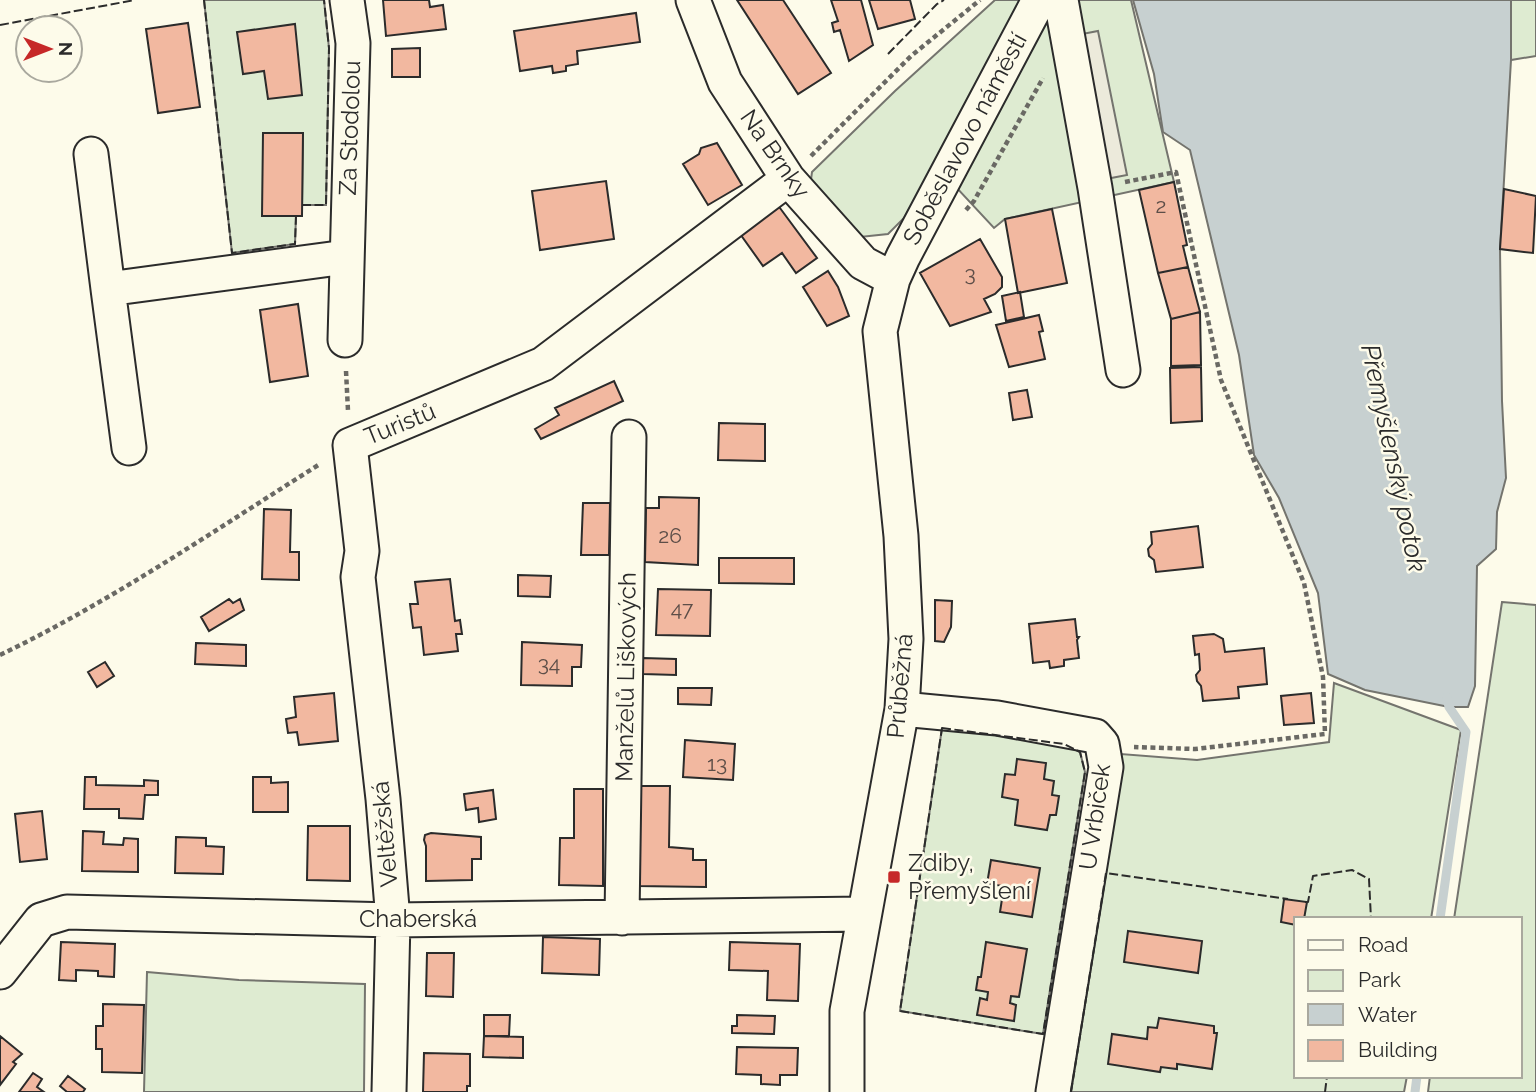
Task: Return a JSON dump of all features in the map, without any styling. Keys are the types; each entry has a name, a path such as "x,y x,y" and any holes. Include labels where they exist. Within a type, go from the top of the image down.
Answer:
{"street":[{"name":"Za Stodolou","path":"345,340 353,43 347,0"},
{"name":"Na Brnky","path":"693,0 725,82 788,179 863,263 893,279"},
{"name":"Soběslavovo náměstí","path":"893,279 1039,0"},
{"name":"Soběslavovo náměstí","path":"1062,0 1123,370"},
{"path":"92,154 129,448"},
{"name":"Turistů","path":"350,445 543,364 788,179"},
{"path":"108,289 346,257"},
{"name":"Průběžná","path":"847,1092 847,1011 902,709 905,639 901,536 880,331 893,279"},
{"name":"Manželů Liškových","path":"622,918 629,437"},
{"name":"Veltěžská","path":"350,445 362,551 358,577 393,920 389,1092"},
{"name":"U Vrbiček","path":"902,709 997,718 1095,736 1102,744 1106,767 1053,1092"},
{"name":"Chaberská","path":"0,972 41,919 67,912 393,920 864,914"}],"path":[{"path":"788,179 911,56 980,0"},
{"path":"958,219 974,201 1066,35"},
{"path":"1095,188 1176,172 1221,380 1304,583 1323,677 1325,734 1195,749 1102,744"},
{"name":"Turistů","path":"0,655 110,596 350,445"}],"green space":[{"path":"204,0 324,0 329,48 326,205 302,205 303,133 263,133 263,216 296,216 295,244 232,253"},
{"path":"995,0 1131,0 1174,182 1005,219 994,228 956,187 929,176 904,218 888,234 860,237 810,187 812,172 895,91"},
{"path":"1511,0 1536,0 1536,56 1511,60"},
{"path":"1502,602 1536,605 1536,1092 1428,1092 1430,1078 1522,1078 1522,917 1454,917"},
{"path":"1334,683 1461,730 1431,917 1294,917 1294,1078 1407,1078 1404,1092 1071,1092 1106,873 1121,754 1197,760 1329,742"},
{"path":"942,728 1064,744 1080,752 1085,772 1043,1034 900,1011"},
{"path":"147,972 239,980 365,984 364,1092 144,1092"}],"shaded area":[{"path":"1098,31 1127,175 1106,179 1077,35"}],"water":[{"path":"1133,0 1511,0 1511,60 1500,249 1506,478 1497,512 1496,549 1477,566 1475,686 1468,707 1449,707 1365,690 1328,674 1318,593 1279,498 1254,455 1239,355 1190,150 1163,132 1154,74"}],"building":[{"path":"383,0 429,0 430,7 443,5 446,29 386,36"},
{"path":"737,0 783,0 831,73 798,94"},
{"path":"831,0 861,0 873,45 849,61 840,30 834,32 832,23 838,21"},
{"path":"869,0 910,0 915,19 878,29"},
{"path":"636,13 640,42 577,51 578,64 566,66 566,71 553,73 552,66 520,71 514,31"},
{"path":"188,23 200,107 158,113 146,29"},
{"path":"295,24 302,95 268,99 264,71 243,74 237,32"},
{"path":"420,48 420,77 392,77 392,49"},
{"path":"263,133 303,133 302,216 262,216"},
{"path":"717,143 742,185 708,205 683,164 699,154 701,148"},
{"path":"606,181 614,239 540,250 532,191"},
{"path":"1174,182 1187,245 1183,246 1188,267 1158,273 1139,190"},
{"path":"1504,189 1536,196 1533,253 1500,249"},
{"path":"777,204 817,258 796,273 782,253 763,266 738,231"},
{"path":"1052,209 1067,283 1018,293 1005,219"},
{"path":"980,239 1002,277 1002,287 984,299 991,312 950,326 920,273"},
{"path":"1188,267 1200,312 1171,319 1158,273"},
{"path":"828,271 838,287 849,316 827,326 803,287"},
{"path":"1020,292 1024,317 1006,321 1002,296"},
{"path":"298,304 308,376 270,382 260,310"},
{"path":"1200,312 1201,365 1171,366 1171,319"},
{"path":"1039,315 1043,331 1039,332 1045,359 1009,367 996,325"},
{"path":"1201,367 1202,421 1171,423 1170,368"},
{"path":"614,381 623,401 541,439 535,429 559,415 555,408"},
{"path":"1027,390 1032,417 1013,420 1009,393"},
{"path":"719,423 765,424 765,461 718,460"},
{"path":"659,497 699,498 698,565 645,562 646,508 659,508"},
{"path":"583,503 610,503 609,555 581,555"},
{"path":"264,509 291,510 290,552 299,552 299,580 262,579"},
{"path":"1198,526 1203,567 1156,572 1148,549 1152,544 1151,532"},
{"path":"719,558 794,558 794,584 719,583"},
{"path":"518,575 551,576 550,597 518,596"},
{"path":"450,579 455,621 460,620 462,634 456,634 458,651 424,655 421,627 413,628 410,604 418,604 415,582"},
{"path":"658,589 711,590 710,636 656,635"},
{"path":"229,599 233,603 240,599 244,610 209,631 201,617"},
{"path":"935,600 952,601 951,627 944,642 935,641"},
{"path":"1075,619 1079,637 1079,658 1064,660 1064,666 1050,668 1049,661 1033,663 1029,624"},
{"path":"1214,634 1223,639 1225,652 1264,648 1267,684 1238,687 1239,698 1203,701 1196,675 1200,670 1199,654 1195,655 1193,636"},
{"path":"522,642 582,645 581,667 572,667 572,686 521,685"},
{"path":"196,643 246,645 246,666 195,664"},
{"path":"643,658 676,659 676,675 643,674"},
{"path":"105,662 114,676 97,687 88,672"},
{"path":"678,688 712,688 711,705 678,704"},
{"path":"334,693 338,741 299,745 297,732 288,733 286,719 296,717 294,697"},
{"path":"1311,693 1314,723 1284,725 1281,696"},
{"path":"685,740 735,744 733,780 683,777"},
{"path":"1017,759 1046,763 1044,779 1054,781 1052,795 1059,796 1056,815 1050,815 1047,830 1015,825 1018,800 1002,797 1005,774 1015,775"},
{"path":"85,777 96,777 96,785 144,786 144,780 158,781 158,795 145,795 143,819 119,818 119,809 84,809"},
{"path":"253,777 271,777 271,783 288,782 288,812 253,812"},
{"path":"639,786 670,786 669,847 693,849 693,860 706,860 706,887 637,886"},
{"path":"574,789 603,789 603,886 559,885 560,838 574,838"},
{"path":"493,790 496,819 479,822 478,808 466,810 464,794"},
{"path":"42,811 47,859 20,862 15,814"},
{"path":"308,826 350,826 350,881 307,880"},
{"path":"83,831 104,832 103,844 123,845 124,838 138,839 138,872 82,871"},
{"path":"431,833 481,837 481,859 472,859 472,880 426,881 424,840 425,835"},
{"path":"176,837 206,838 206,846 224,847 223,874 175,873"},
{"path":"991,860 1040,868 1032,917 1000,912 1004,886 987,884"},
{"path":"1284,899 1307,902 1304,917 1294,917 1294,925 1281,922"},
{"path":"1128,931 1202,941 1198,973 1124,962"},
{"path":"543,937 600,939 599,975 542,973"},
{"path":"61,942 115,944 114,977 98,976 98,971 76,970 76,981 59,980"},
{"path":"730,942 800,944 798,1001 767,1000 768,971 729,970"},
{"path":"986,942 1027,949 1019,997 1011,996 1010,1003 1016,1005 1014,1021 977,1015 980,998 987,1000 988,992 976,990 978,977 981,977"},
{"path":"427,953 454,953 453,997 426,996"},
{"path":"103,1004 144,1005 142,1073 102,1072 102,1049 96,1049 96,1026 103,1026"},
{"path":"484,1015 510,1015 509,1036 484,1036"},
{"path":"737,1015 775,1016 774,1034 732,1033 732,1026 737,1026"},
{"path":"1159,1018 1214,1026 1214,1033 1217,1033 1212,1069 1177,1064 1177,1069 1161,1067 1160,1072 1108,1064 1112,1034 1147,1039 1148,1027 1157,1028"},
{"path":"0,1036 22,1054 13,1062 16,1064 0,1085"},
{"path":"484,1036 523,1037 523,1058 483,1057"},
{"path":"737,1047 798,1048 797,1075 780,1075 780,1085 761,1084 761,1075 736,1074"},
{"path":"424,1053 470,1054 470,1086 467,1086 467,1092 423,1092"},
{"path":"33,1073 42,1079 37,1087 44,1092 19,1092"},
{"path":"68,1076 85,1089 83,1092 67,1092 60,1086"}],"waterway":[{"name":"Přemyšlenský potok","path":"1440,917 1466,732 1449,707 1447,697"},
{"name":"Přemyšlenský potok","path":"1415,1092 1417,1078"}],"fence":[{"path":"0,25 135,0"},
{"path":"204,0 232,253 295,244 296,216"},
{"path":"302,205 326,205 329,48 324,0"},
{"path":"888,54 944,0"},
{"path":"942,728 1064,744 1080,752 1085,772 1043,1034 900,1011 942,728"},
{"path":"1305,902 1308,902 1313,876 1352,870 1369,879 1371,917"},
{"path":"1071,1092 1106,873 1288,899"},
{"path":"1325,1092 1327,1078"}],"place":[{"name":"Zdiby, Přemyšlení","path":"894,877"}]}
